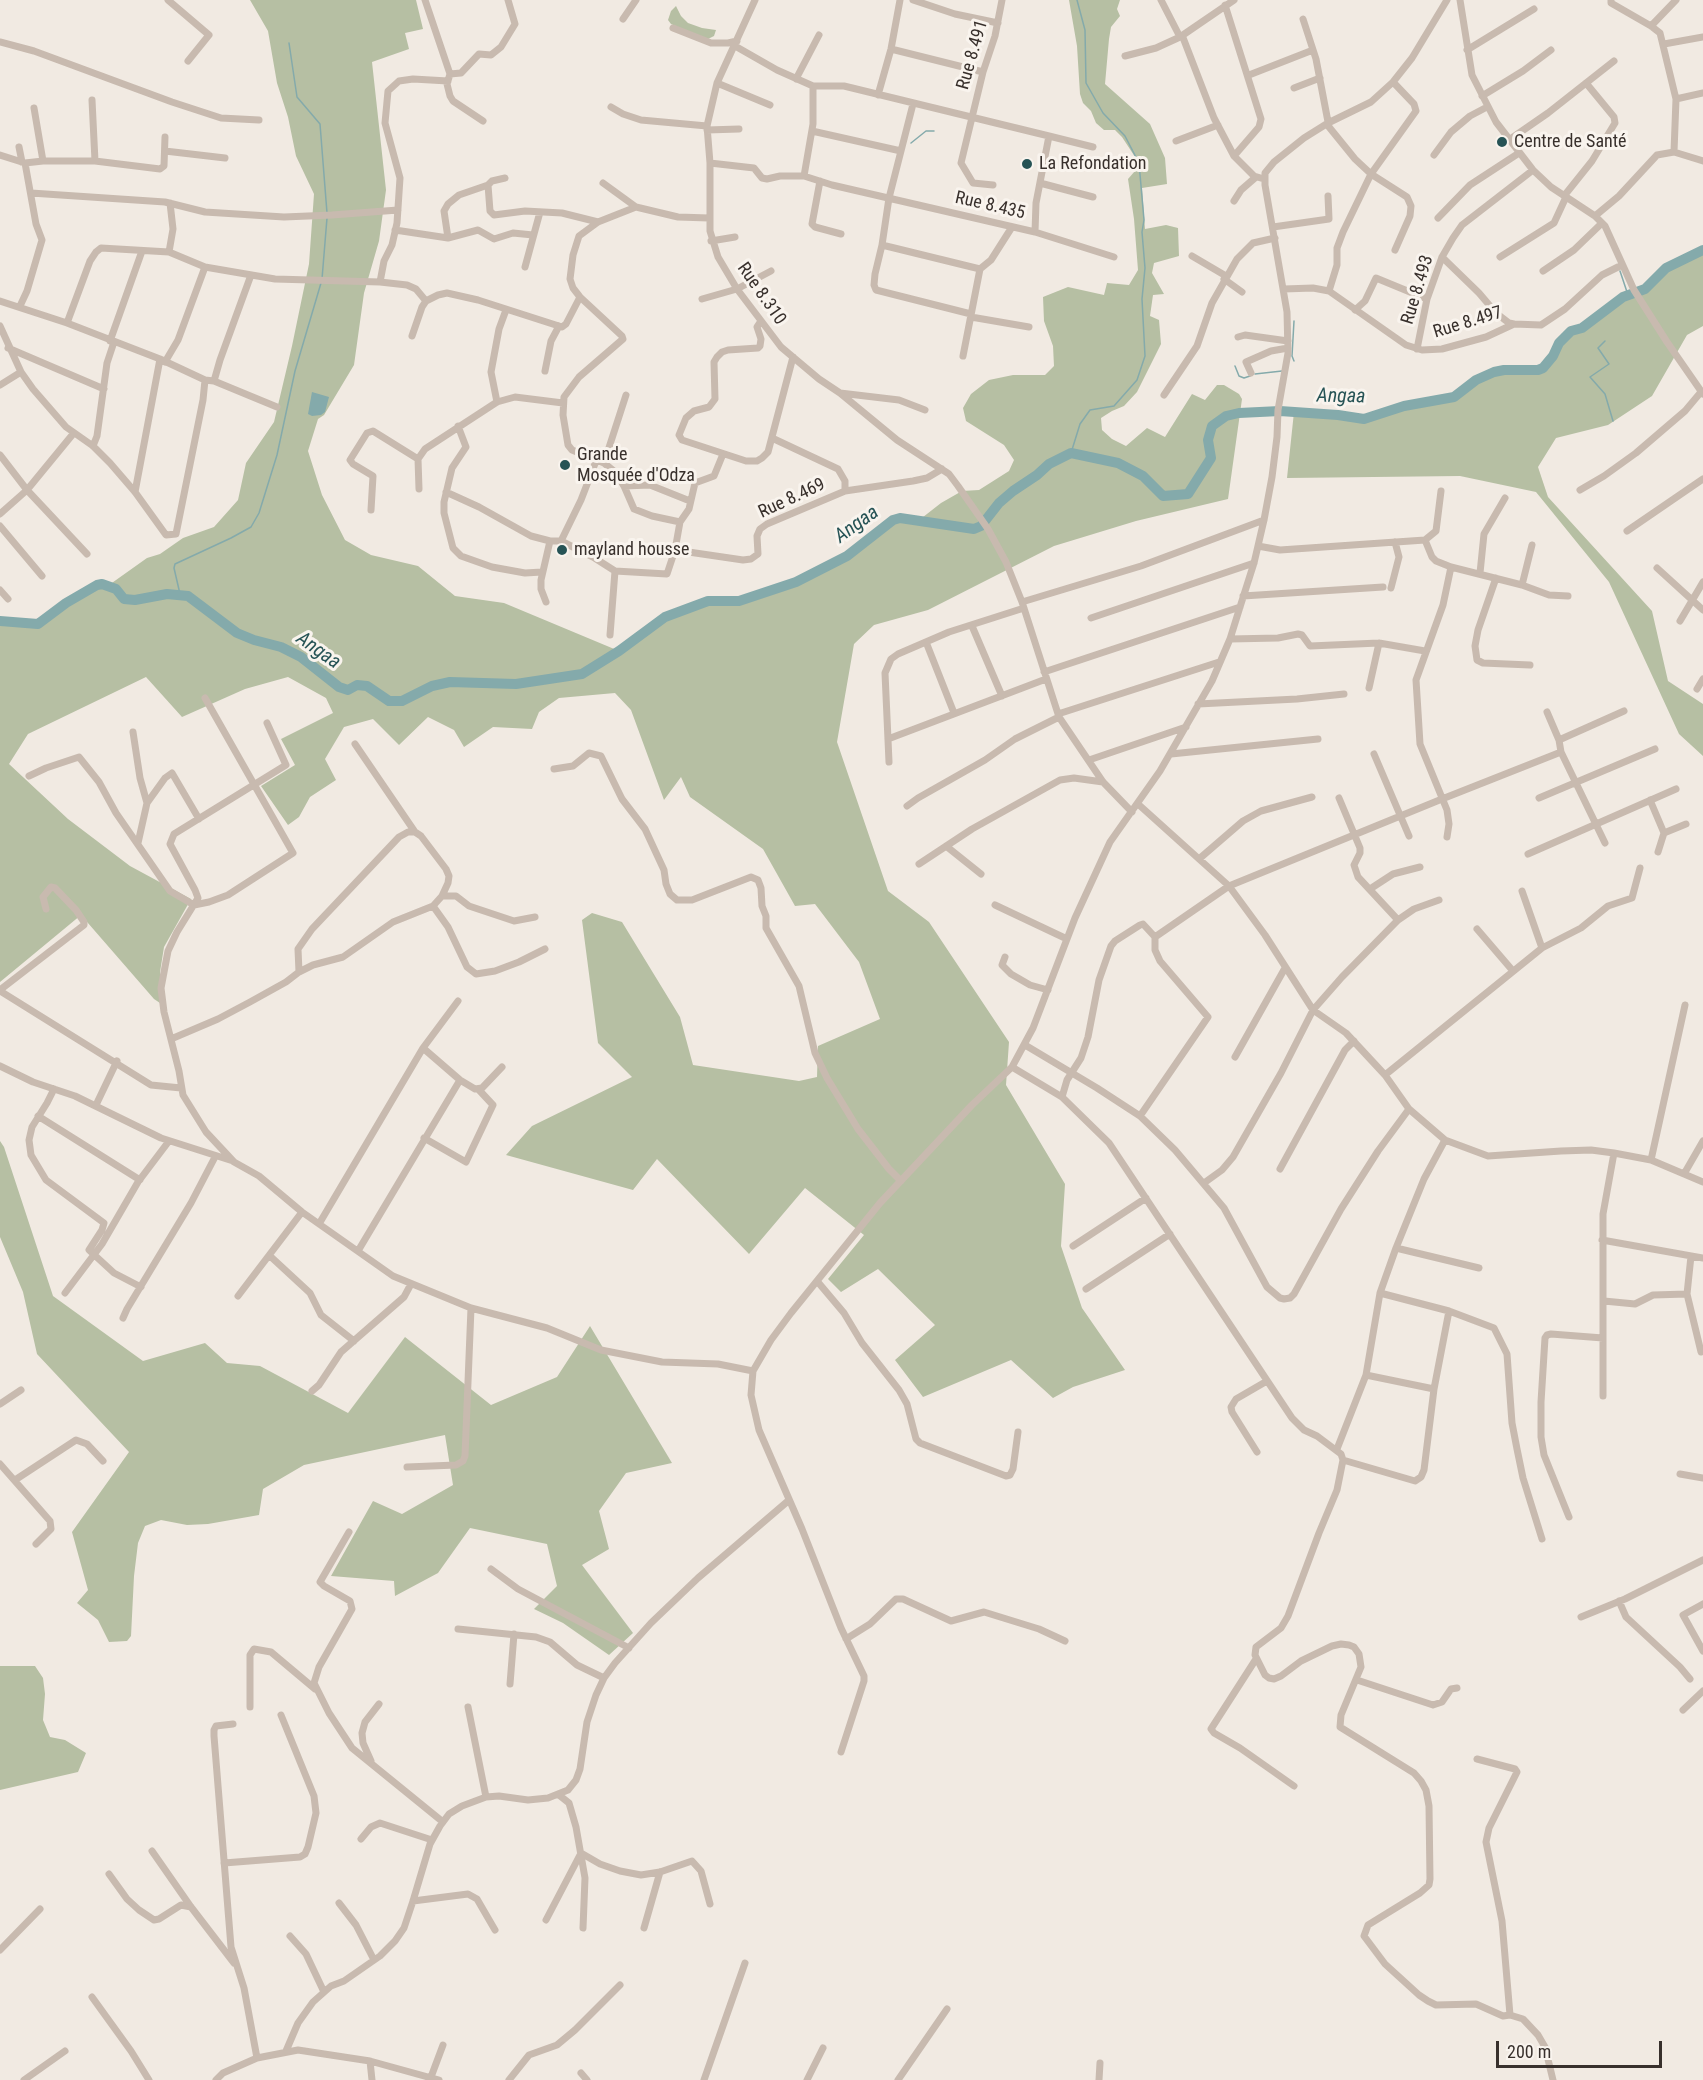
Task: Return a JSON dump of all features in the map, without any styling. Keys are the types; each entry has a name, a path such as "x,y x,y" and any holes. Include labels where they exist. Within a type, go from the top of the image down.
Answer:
{"street":[{"path":"168,0 209,34 188,61"},
{"path":"425,0 449,77 448,91 453,101 483,121"},
{"path":"380,282 384,261 392,245 395,230 400,178 385,123 388,91 399,81 449,77 461,73 479,54 491,55 501,47 515,24 508,0"},
{"path":"623,19 636,0"},
{"name":"Rue 8.310","path":"755,0 717,83 707,128 710,163 709,218 711,241 718,257 737,289 776,340 793,357 902,444 942,469 958,486 988,529 1006,562 1023,605 1058,715 1103,782 1132,812"},
{"path":"878,95 891,49 900,0"},
{"path":"912,0 998,24"},
{"name":"Rue 8.491","path":"993,184 973,183 961,163 982,72 998,24 1002,0"},
{"path":"1161,0 1181,36 1218,125 1234,156 1256,177 1264,179"},
{"path":"1125,56 1156,48 1181,36 1234,0"},
{"path":"841,1752 864,1681 759,1430 751,1395 753,1371 771,1340 869,1216 972,1105 1012,1067 1025,1045 1067,939 1110,842 1170,754 1212,681 1230,639 1254,563 1264,520 1277,437 1278,410 1285,379 1288,345 1284,289 1264,179 1269,167 1304,138 1328,123 1371,102 1393,82 1412,58 1447,0"},
{"path":"1460,0 1465,18 1467,50 1472,75 1487,107 1533,170 1551,187 1602,223 1610,235 1636,293 1702,393 1645,447 1580,490"},
{"path":"1611,0 1611,3 1660,33 1676,99 1674,152"},
{"path":"1651,26 1676,0"},
{"path":"1225,4 1249,75 1261,123 1234,156"},
{"path":"1467,50 1534,9"},
{"path":"1303,20 1320,78 1328,123 1333,133 1371,174 1407,197 1411,206 1410,216 1395,250"},
{"path":"673,28 711,43 736,43 758,60 813,86 843,86 1093,147"},
{"path":"796,79 819,35"},
{"path":"1664,44 1703,37"},
{"path":"0,42 33,51 221,118 259,120"},
{"path":"891,49 982,72"},
{"path":"1249,75 1313,50"},
{"path":"1482,96 1523,71 1551,50"},
{"path":"1509,140 1614,60"},
{"path":"1294,88 1320,78"},
{"path":"1284,289 1313,288 1329,291 1337,265 1337,248 1342,232 1371,174 1416,111 1414,104 1393,82"},
{"path":"717,83 770,105"},
{"path":"1500,257 1554,223 1565,196 1592,161 1615,123 1614,117 1586,83"},
{"path":"710,163 754,168 762,178 766,179 780,176 804,176 812,131 813,86"},
{"path":"1676,99 1703,93"},
{"path":"92,100 95,161"},
{"path":"912,104 875,274 876,290 971,315 1029,327"},
{"path":"611,107 622,114 641,120 707,128 739,129"},
{"path":"1434,154 1451,132 1470,116 1487,107"},
{"path":"34,108 43,161"},
{"path":"1176,141 1218,125"},
{"path":"812,131 901,151"},
{"name":"Rue 8.435","path":"804,176 820,182 1035,232 1040,183 1049,136"},
{"path":"0,155 24,163 95,161 160,169 164,166 165,137"},
{"path":"19,147 31,193 36,224 42,240 27,291 20,306"},
{"path":"165,152 225,158"},
{"path":"1595,216 1619,196 1653,159 1666,152 1674,152 1703,161"},
{"path":"1438,218 1470,185 1519,153"},
{"name":"Rue 8.493","path":"1417,349 1427,299 1442,257 1462,225 1533,170"},
{"path":"1234,201 1256,177"},
{"path":"448,238 444,211 448,204 459,195 505,178"},
{"path":"820,182 812,224 815,227 841,234"},
{"path":"603,183 636,207 678,218 709,218"},
{"path":"1040,183 1093,197"},
{"path":"488,185 492,214 562,213 598,222"},
{"path":"31,193 170,203 205,212 284,217 332,216 398,210"},
{"path":"1273,227 1329,219 1328,196"},
{"path":"169,252 173,229 170,203"},
{"path":"636,207 598,222 579,236 573,255 570,279 573,288 623,339 579,377 569,390 563,403 566,434 569,448 600,462 615,472 634,510 680,522"},
{"path":"525,267 540,212"},
{"path":"1543,270 1574,250 1602,223"},
{"path":"963,356 980,269 991,260 1012,227"},
{"path":"395,230 448,238 478,230 494,239 513,233 533,235"},
{"path":"1035,232 1114,257"},
{"path":"711,241 735,237"},
{"path":"1164,394 1197,346 1212,303 1225,278 1253,243 1275,238"},
{"path":"882,245 980,269"},
{"path":"67,323 90,261 101,248 169,252 205,267 287,280 380,282 407,285 416,289 426,301"},
{"path":"93,446 97,436 112,341 142,252"},
{"path":"1192,256 1242,292"},
{"path":"1442,257 1496,313 1514,324"},
{"name":"Rue 8.497","path":"1329,291 1406,345 1417,349 1442,349 1486,337 1514,324 1541,325 1565,309 1602,275 1623,265"},
{"path":"135,492 163,360 178,340 205,267"},
{"path":"702,299 737,289 771,271"},
{"path":"214,381 251,274"},
{"path":"1355,310 1365,301 1376,278 1427,299"},
{"path":"412,336 422,307 426,301 438,295 447,293 478,300 559,326 565,326 580,297"},
{"path":"0,301 67,323 277,407"},
{"path":"497,402 491,372 506,310"},
{"path":"761,321 757,327 761,339 760,346 755,350 738,349 722,352 714,362 715,399 709,407 694,411 682,424 679,435 682,440 746,461 757,461 768,452 793,357"},
{"path":"0,326 8,348 33,389 73,434 93,446 135,492 169,536 177,532 205,380"},
{"path":"545,371 551,341 559,326"},
{"path":"1238,337 1245,335 1288,345"},
{"path":"1251,373 1246,362 1288,345"},
{"path":"8,348 104,389"},
{"path":"0,385 21,372"},
{"path":"840,393 899,400 925,410"},
{"path":"561,541 600,462 626,395"},
{"path":"419,489 418,459 432,442 497,402 515,397 563,403"},
{"path":"458,426 466,447 452,468 444,513 456,554 492,567 525,573 542,572"},
{"path":"371,510 373,476 350,460 367,433 373,431 418,459"},
{"path":"0,514 27,490 73,434"},
{"name":"Rue 8.469","path":"675,550 699,555 751,559 758,554 757,536 760,529 845,491 845,481 838,469 772,438"},
{"path":"446,492 479,507 531,536 550,541 561,541 593,556 615,571 667,574 675,550 680,522 689,509 695,483 714,476 723,454"},
{"path":"0,455 27,490 87,554"},
{"path":"845,491 913,482 927,478 942,469"},
{"path":"1627,531 1703,479"},
{"path":"624,486 650,485 690,501"},
{"path":"1258,546 1280,550 1425,540 1436,531 1441,491"},
{"path":"1479,573 1484,534 1505,498"},
{"path":"889,762 885,673 891,659 898,654 1023,605 1141,566 1264,520"},
{"path":"0,526 42,576"},
{"path":"1425,540 1433,559 1451,567 1522,585 1549,595 1568,596"},
{"path":"546,602 541,589 542,572 550,541"},
{"path":"1243,596 1387,587 1399,557 1395,542"},
{"path":"1522,585 1532,545"},
{"path":"1091,618 1254,563"},
{"path":"1447,837 1449,824 1447,810 1420,744 1416,680 1443,605 1451,567"},
{"path":"1657,568 1703,610"},
{"path":"610,634 615,571"},
{"path":"1496,578 1475,646 1477,660 1483,663 1530,665"},
{"path":"1680,621 1703,582"},
{"path":"0,590 8,598"},
{"path":"888,739 954,712 1002,696 1045,676 1240,607"},
{"path":"972,626 1002,696"},
{"path":"1230,639 1278,638 1298,633 1310,646 1379,643 1425,651"},
{"path":"926,642 954,712"},
{"path":"1369,688 1379,643"},
{"path":"907,806 1058,715 1219,662"},
{"path":"1697,689 1703,679"},
{"path":"1198,704 1344,694"},
{"path":"29,776 79,757 99,783 116,813 170,891 194,905 228,895 293,853 205,698"},
{"path":"1559,740 1624,711"},
{"path":"1547,712 1559,740 1561,752 1605,843"},
{"path":"234,1162 206,1132 189,1106 181,1088 164,1012 161,988 168,951 198,898 170,844 174,834 284,768 287,763 267,723"},
{"path":"1089,760 1186,727"},
{"path":"133,732 140,778 147,803"},
{"path":"1170,754 1318,739"},
{"path":"171,1039 218,1019 286,982 299,972 343,957 393,922 433,906 442,897 449,876 446,868 421,836 415,832 355,744"},
{"path":"1539,798 1655,748"},
{"path":"1155,937 1228,886 1561,752"},
{"path":"554,769 573,766 590,753 601,756 622,799 645,830 664,870 670,894 677,900 692,900 751,876 758,880 766,916 766,928 799,986 815,1053 827,1078 858,1129 885,1165 901,1181"},
{"path":"1374,754 1409,836"},
{"path":"138,843 147,803 165,778 172,773 199,819"},
{"path":"919,864 1060,780 1074,778 1103,782"},
{"path":"1528,854 1676,789"},
{"path":"1199,859 1243,821 1261,811 1312,796"},
{"path":"1339,798 1360,848 1354,866 1358,877 1398,920"},
{"path":"1650,800 1664,833 1658,852"},
{"path":"1138,804 1228,886 1265,935 1312,1010 1354,1041 1385,1075 1409,1109 1445,1140 1488,1156 1561,1150 1614,1153 1651,1160 1703,1182"},
{"path":"1664,833 1686,824"},
{"path":"299,972 298,949 302,942 399,837 408,832 415,832"},
{"path":"946,846 981,874"},
{"path":"1370,889 1393,874 1420,867"},
{"path":"1385,1075 1542,948 1581,928 1608,906 1632,897 1640,868"},
{"path":"46,909 43,897 51,887 55,888 85,923 0,990 151,1085 181,1088"},
{"path":"1522,891 1542,948"},
{"path":"442,897 456,896 469,906 514,921 535,916"},
{"path":"1204,1183 1222,1170 1233,1157 1281,1073 1312,1010 1341,977 1398,920 1414,909 1439,900"},
{"path":"995,905 1067,939"},
{"path":"433,906 448,927 467,967 476,974 495,971 545,949"},
{"path":"1062,1097 1067,1080 1081,1058 1088,1037 1099,980 1111,946 1140,925 1147,926 1155,937 1155,950 1160,961 1208,1017 1140,1116"},
{"path":"1477,929 1513,971"},
{"path":"1005,957 1002,965 1011,974 1030,985 1048,990"},
{"path":"1235,1057 1286,968"},
{"path":"319,1224 423,1048 458,1000"},
{"path":"1651,1160 1685,1005"},
{"path":"1280,1169 1345,1050 1354,1041"},
{"path":"1025,1045 1140,1116 1175,1150 1224,1208 1267,1287 1280,1298 1290,1298 1341,1209 1378,1151 1409,1109"},
{"path":"423,1048 460,1080 479,1090 493,1105 466,1162 424,1138"},
{"path":"96,1105 117,1062"},
{"path":"0,1066 33,1082 96,1105 169,1141 234,1162 259,1176 302,1212 377,1266 411,1284 471,1308 547,1328 601,1350 662,1362 718,1364 753,1371"},
{"path":"479,1090 502,1066"},
{"path":"1012,1067 1062,1097 1109,1143 1298,1425 1337,1449 1343,1460 1337,1491 1288,1616 1281,1628 1256,1647 1254,1650 1257,1659 1265,1675 1274,1679 1318,1652 1341,1644 1354,1647 1362,1660 1357,1680 1341,1715 1340,1727 1414,1773 1426,1790 1429,1806 1429,1885 1368,1925 1364,1936 1385,1964 1428,2001 1436,2005 1476,2004 1503,2016 1510,2015 1523,2019 1538,2035 1545,2047 1553,2080"},
{"path":"358,1251 460,1080"},
{"path":"54,1089 48,1103 32,1126 29,1140 31,1155 46,1180 104,1223 89,1250 114,1273 141,1287"},
{"path":"38,1116 140,1180"},
{"path":"1337,1449 1366,1375 1380,1293 1424,1179 1445,1140"},
{"path":"65,1293 94,1255 140,1180 169,1141"},
{"path":"1684,1174 1703,1141"},
{"path":"1603,1396 1603,1214 1614,1153"},
{"path":"123,1318 191,1203 215,1157"},
{"path":"1073,1246 1146,1198"},
{"path":"238,1296 302,1212"},
{"path":"1086,1289 1170,1234"},
{"path":"1602,1240 1703,1258"},
{"path":"1396,1248 1479,1268"},
{"path":"270,1256 310,1293 321,1315 354,1341"},
{"path":"1691,1256 1687,1294 1701,1352"},
{"path":"817,1281 844,1313 862,1343 899,1390 907,1404 916,1438 920,1443 1006,1476 1010,1475 1013,1469 1018,1432"},
{"path":"312,1390 319,1385 341,1352 404,1297 411,1284"},
{"path":"1380,1293 1449,1311 1494,1328 1507,1353 1512,1423 1523,1478 1542,1539"},
{"path":"1604,1301 1635,1304 1653,1295 1687,1294"},
{"path":"407,1467 456,1465 463,1461 471,1308"},
{"path":"1343,1460 1415,1481 1421,1477 1424,1470 1434,1389 1449,1311"},
{"path":"1569,1517 1544,1455 1541,1437 1545,1338 1551,1334 1603,1338"},
{"path":"1366,1375 1434,1389"},
{"path":"1257,1452 1231,1407 1236,1400 1267,1381"},
{"path":"0,1404 21,1390"},
{"path":"15,1480 76,1440 87,1444 103,1461"},
{"path":"0,1464 50,1521 51,1529 36,1544"},
{"path":"1680,1474 1703,1478"},
{"path":"286,2051 298,2023 324,1992 374,1960 399,1935 413,1901 432,1840 449,1814 462,1806 486,1797 499,1796 528,1800 559,1795 568,1790 576,1780 580,1769 587,1722 604,1678 651,1623 698,1578 789,1501"},
{"path":"317,1690 315,1677 319,1667 352,1609 350,1601 324,1586 320,1580 349,1532"},
{"path":"1581,1617 1703,1560"},
{"path":"492,1569 518,1589 629,1648"},
{"path":"846,1639 870,1624 896,1599 903,1599 951,1621 984,1612 1038,1629 1065,1641"},
{"path":"1619,1601 1626,1617 1690,1679"},
{"path":"1703,1604 1683,1615 1703,1651"},
{"path":"458,1629 536,1637 549,1642 577,1665 604,1678"},
{"path":"510,1684 514,1634"},
{"path":"250,1707 250,1655 254,1649 271,1652 317,1690 352,1748 443,1822"},
{"path":"1257,1659 1211,1729 1294,1786"},
{"path":"1357,1680 1433,1705 1442,1702 1451,1689 1457,1688"},
{"path":"1683,1710 1703,1691"},
{"path":"372,1763 363,1743 362,1733 365,1722 379,1704"},
{"path":"468,1707 486,1797"},
{"path":"224,1863 300,1857 308,1848 316,1813 314,1796 281,1715"},
{"path":"233,1724 216,1726 214,1730 228,1919 257,2058"},
{"path":"1477,1759 1515,1769 1517,1772 1489,1828 1486,1842 1502,1922 1510,2015"},
{"path":"559,1795 569,1803 572,1810 581,1853 585,1896 583,1928"},
{"path":"360,1839 371,1827 380,1823 432,1840"},
{"path":"152,1851 191,1907 236,1965"},
{"path":"581,1853 600,1864 641,1875 660,1872 692,1861 701,1871 710,1904"},
{"path":"546,1920 581,1853"},
{"path":"644,1928 660,1872"},
{"path":"109,1874 127,1899 154,1920 181,1905 191,1907"},
{"path":"413,1901 468,1894 477,1899 495,1930"},
{"path":"339,1903 356,1925 374,1960"},
{"path":"0,1950 40,1910"},
{"path":"290,1936 306,1954 324,1992"},
{"path":"704,2080 745,1963"},
{"path":"508,2080 529,2055 557,2044 575,2030 620,1985"},
{"path":"92,1997 147,2073 149,2080"},
{"path":"898,2080 947,2009"},
{"path":"431,2077 443,2045"},
{"path":"807,2080 823,2048"},
{"path":"216,2080 257,2058 298,2050 370,2061 439,2080"},
{"path":"24,2080 65,2051"},
{"path":"370,2061 372,2080"},
{"path":"1099,2080 1100,2064"},
{"path":"580,2073 587,2080"}],"green space":[{"path":"250,0 416,0 423,29 405,33 409,49 372,62 386,190 379,241 364,293 354,365 324,415 318,419 308,451 322,495 345,540 371,555 418,566 455,596 504,603 619,651 665,617 708,601 739,601 796,582 847,556 893,520 900,518 918,521 941,503 962,491 979,490 1009,471 1014,460 1004,445 966,421 963,408 971,394 989,380 1013,375 1045,375 1054,366 1053,346 1044,321 1043,297 1068,287 1104,295 1107,283 1129,285 1138,270 1128,179 1142,163 1139,163 1115,130 1104,130 1096,123 1091,111 1083,103 1069,0 1120,0 1117,9 1120,16 1111,27 1105,84 1150,124 1165,158 1167,184 1142,188 1145,229 1166,225 1178,228 1179,256 1154,263 1152,273 1164,294 1153,295 1150,316 1159,320 1161,344 1137,392 1124,406 1101,418 1102,430 1112,439 1126,446 1147,428 1165,437 1192,394 1205,400 1217,385 1224,385 1239,394 1242,399 1228,499 1136,521 1054,546 928,610 874,625 854,644 837,742 888,891 929,922 1009,1042 1006,1085 1065,1184 1061,1246 1082,1308 1125,1370 1073,1387 1053,1398 1011,1360 923,1397 895,1360 935,1325 878,1269 841,1292 828,1279 864,1235 805,1188 749,1254 657,1159 633,1190 506,1155 532,1126 632,1077 598,1043 582,920 592,913 622,922 680,1017 693,1065 799,1081 817,1077 818,1046 880,1019 859,962 815,904 795,906 763,849 690,797 681,777 664,800 631,710 615,693 559,698 539,712 532,729 493,727 464,747 454,730 428,717 399,745 373,719 344,727 325,759 336,780 310,797 299,817 288,825 261,786 295,765 281,739 333,713 326,698 288,677 245,689 182,717 146,677 28,734 9,764 68,819 130,866 191,899 164,947 160,972 160,1003 81,915 0,982 0,621 38,624 66,603 97,585 109,585 147,558 160,554 183,538 214,527 238,500 246,463 274,422 309,264 314,194 296,156 288,117 277,83 268,31"},
{"path":"676,6 688,23 716,30 714,36 706,40 671,24 668,20 671,11"},
{"path":"1703,250 1703,326 1687,335 1652,396 1608,425 1556,438 1538,467 1548,497 1652,611 1668,681 1703,704 1703,756 1679,734 1609,582 1536,492 1460,476 1287,478 1294,412 1364,419 1404,406 1454,397 1476,380 1494,372 1543,368 1559,343 1571,331 1583,328 1623,297 1645,289 1666,268"},
{"path":"0,1141 4,1147 53,1296 143,1361 205,1343 227,1363 260,1366 348,1413 405,1337 491,1405 557,1377 590,1326 672,1463 626,1473 599,1511 609,1549 582,1565 633,1633 609,1655 563,1623 534,1609 557,1586 547,1544 470,1528 438,1573 395,1596 394,1581 331,1576 373,1501 402,1514 453,1485 445,1435 304,1465 263,1489 259,1515 208,1524 187,1525 161,1520 145,1526 138,1543 131,1636 127,1641 109,1642 98,1620 77,1603 88,1590 72,1532 129,1452 37,1354 23,1292 0,1237"},
{"path":"0,1666 35,1666 43,1678 45,1694 43,1720 50,1737 65,1740 86,1753 78,1772 0,1790"}],"water":[{"path":"312,392 329,397 325,412 321,415 308,414"}],"waterway":[{"path":"1071,453 1080,424 1090,410 1114,406 1137,380 1145,356 1142,299 1145,268 1142,232 1144,220 1139,163 1125,136 1103,113 1086,83 1085,30 1077,0"},
{"path":"289,43 297,97 320,124 327,213"},
{"path":"911,143 926,131 934,131"},
{"path":"322,279 327,218"},
{"name":"Angaa","path":"0,621 38,624 66,603 102,584 116,589 124,599 135,600 167,594 188,596 237,633 281,647 301,657 339,687 348,690 357,685 367,686 389,701 402,701 432,686 450,682 516,684 582,674 619,651 665,617 708,601 739,601 796,582 847,556 893,520 900,518 974,529 981,526 999,503 1013,491 1049,464 1071,453 1118,463 1143,476 1163,496 1188,494 1211,458 1208,440 1212,426 1226,416 1280,411 1364,419 1404,406 1454,397 1476,380 1494,372 1538,370 1543,368 1553,356 1559,343 1571,331 1582,328 1623,297 1645,289 1666,268 1703,250"},
{"path":"1620,271 1628,295"},
{"path":"180,594 175,564 251,527 259,513 277,455 295,371 321,283"},
{"path":"1294,321 1292,356 1294,361"},
{"path":"1605,341 1598,348 1609,364 1590,377 1605,394 1613,421"},
{"path":"1235,366 1239,376 1244,378 1250,376"},
{"path":"1255,374 1282,371"}],"place":[{"name":"Centre de Santé","path":"1502,142"},
{"name":"La Refondation","path":"1027,164"},
{"name":"Grande Mosquée d'Odza","path":"565,465"},
{"name":"mayland housse","path":"562,550"}]}
